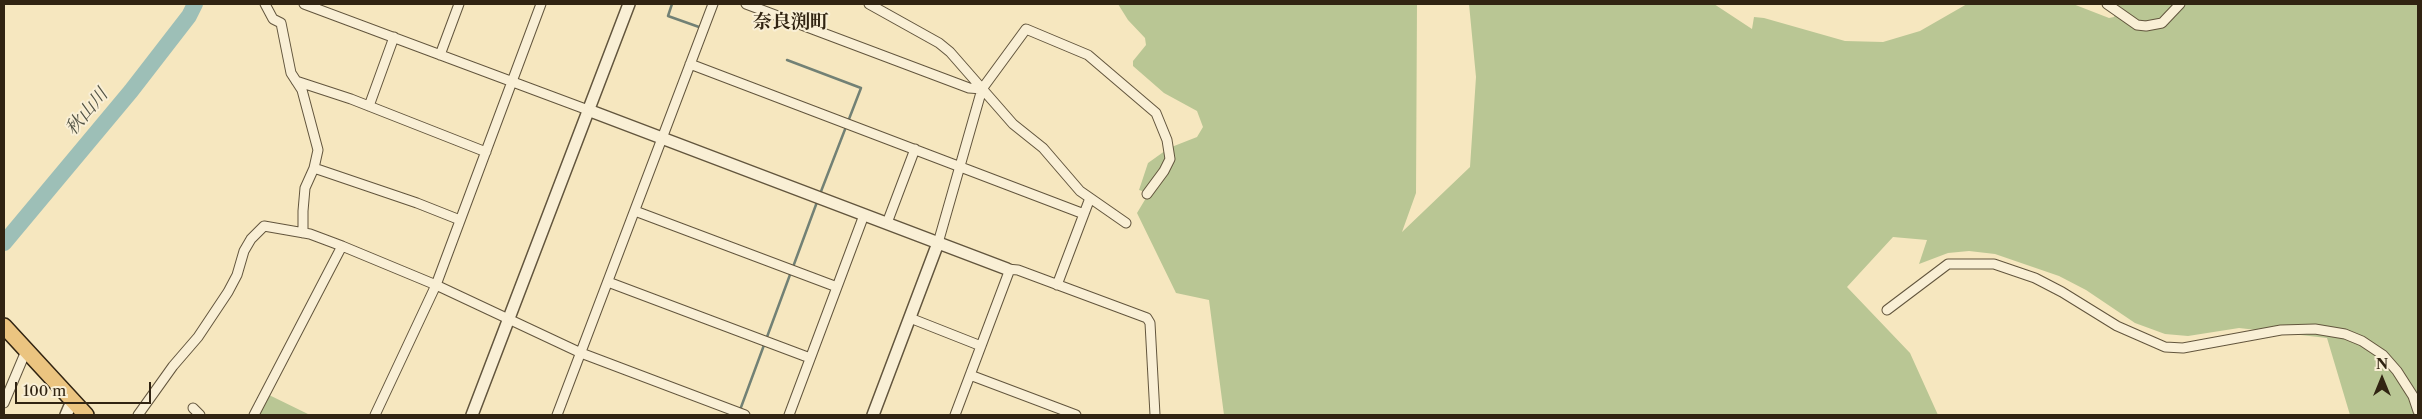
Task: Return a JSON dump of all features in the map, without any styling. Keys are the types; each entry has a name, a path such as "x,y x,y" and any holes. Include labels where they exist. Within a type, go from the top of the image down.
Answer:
{"main road":[{"path":"4,326 86,415"}],"street":[{"path":"265,4 273,19 281,23 291,73 302,90 318,154 306,188 302,211 303,233"},
{"path":"304,4 938,243 1008,269 1057,284 1147,318 1150,323 1155,415"},
{"path":"440,55 460,4"},
{"path":"375,415 436,285 541,4"},
{"path":"472,415 628,4"},
{"path":"557,415 713,4"},
{"path":"746,4 969,88 982,89"},
{"path":"869,4 939,43 950,52 1013,124 1042,148 1074,186 1126,223"},
{"path":"2107,4 2137,25 2146,26 2162,23 2180,4"},
{"path":"873,415 938,243 982,89 1026,29 1088,54 1156,113 1162,125 1170,159 1164,171 1147,194"},
{"path":"369,106 394,37"},
{"path":"690,64 1084,214"},
{"path":"296,81 369,106 486,152"},
{"path":"887,223 915,149"},
{"path":"314,168 417,203 460,220"},
{"path":"1057,284 1090,198"},
{"path":"635,211 837,287"},
{"path":"789,415 864,214"},
{"path":"138,415 173,366 198,337 230,289 237,275 244,251 257,232 264,226 303,233 342,246 436,285 509,321 581,353 745,415"},
{"path":"254,415 342,246"},
{"path":"1887,310 1948,264 1994,264 2035,278 2062,292 2117,326 2165,347 2183,348 2281,330 2315,329 2345,334 2362,341 2383,355 2408,388 2418,411"},
{"path":"955,415 1008,269"},
{"path":"608,282 810,358"},
{"path":"910,318 981,346"},
{"path":"4,403 26,351"},
{"path":"970,376 1076,415"},
{"path":"66,415 72,401"},
{"path":"193,408 200,415"}],"green space":[{"path":"1118,4 1417,4 1416,193 1402,232 1470,167 1476,77 1469,4 1714,4 1752,29 1754,17 1764,18 1845,41 1883,42 1920,31 1967,4 2073,4 2109,18 2114,17 2119,4 2418,4 2418,415 2350,415 2327,338 2239,328 2188,336 2165,334 2135,323 2086,290 2059,276 1995,254 1969,251 1948,253 1919,264 1927,240 1893,237 1847,287 1910,353 1938,415 1224,415 1209,300 1176,293 1137,213 1149,193 1139,190 1148,163 1169,148 1197,137 1203,127 1197,111 1164,93 1133,66 1133,61 1146,45 1145,38 1128,20"},
{"path":"265,393 310,415 254,415"}],"waterway":[{"name":"秋山川","path":"4,243 131,91 189,16 195,4"},
{"path":"672,4 668,16 699,27"},
{"path":"787,60 861,88 820,194"},
{"path":"793,267 817,202"},
{"path":"740,410 791,272"}],"district":[{"name":"奈良渕町","path":"791,23"}]}
